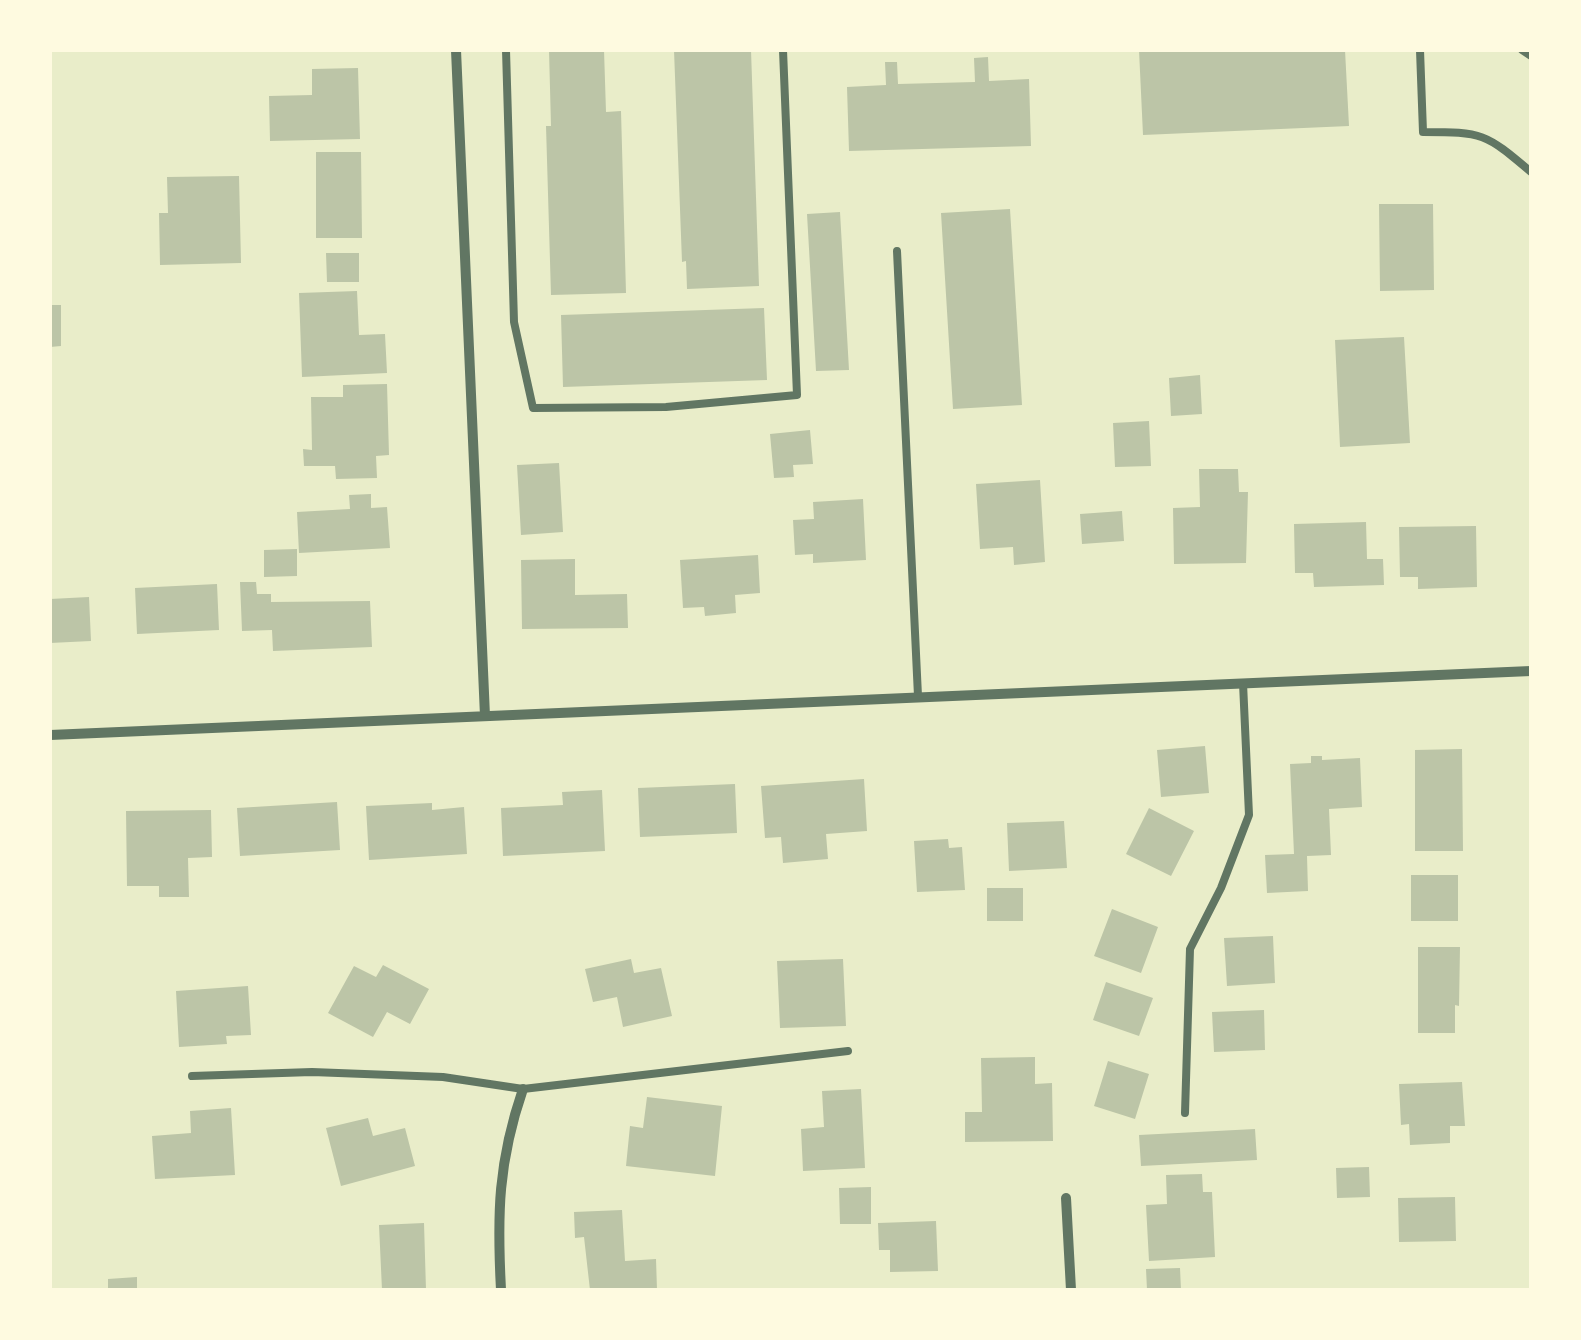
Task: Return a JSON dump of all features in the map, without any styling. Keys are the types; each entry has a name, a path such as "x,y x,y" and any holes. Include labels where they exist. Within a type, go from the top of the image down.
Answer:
{"street":[{"path":"456,50 486,716"},
{"path":"50,735 1531,671"},
{"path":"501,1290 500,1178 524,1089"},
{"path":"1066,1198 1071,1290"}],"lane":[{"path":"506,50 514,322 533,408 552,408 666,407 797,395 783,50"},
{"path":"1420,50 1423,132 1472,132 1495,142 1531,172"},
{"path":"1522,50 1531,56"},
{"path":"897,251 918,696"},
{"path":"1185,1114 1190,949 1221,888 1249,815 1243,683"},
{"path":"192,1076 312,1072 444,1077 524,1089 848,1051"}],"building":[{"path":"549,50 604,50 606,112 621,111 626,293 551,295 546,126 551,126"},
{"path":"674,50 751,50 759,286 687,289 686,261 682,262"},
{"path":"1139,50 1345,50 1349,126 1143,135"},
{"path":"988,57 989,81 1029,79 1031,146 849,151 847,87 886,85 885,62 897,62 898,84 975,82 974,58"},
{"path":"358,68 360,139 270,141 269,96 312,95 312,69"},
{"path":"316,152 361,152 362,238 316,238"},
{"path":"239,176 241,263 160,265 159,213 168,213 167,177"},
{"path":"1379,204 1433,204 1434,290 1380,291"},
{"path":"1010,209 1022,405 953,409 941,213"},
{"path":"840,212 849,370 816,371 807,214"},
{"path":"326,253 359,253 359,282 327,282"},
{"path":"357,291 359,335 385,334 387,373 302,377 299,293"},
{"path":"50,305 61,305 61,346 50,347"},
{"path":"764,308 767,380 563,387 561,315"},
{"path":"1404,337 1410,443 1340,447 1335,340"},
{"path":"1200,375 1202,414 1171,416 1169,378"},
{"path":"387,384 389,455 376,456 377,478 336,479 335,466 304,466 303,449 312,450 311,397 343,397 343,385"},
{"path":"1149,421 1151,466 1115,467 1113,423"},
{"path":"810,430 813,464 793,465 794,477 774,478 770,434"},
{"path":"559,463 563,532 521,535 517,465"},
{"path":"1199,469 1238,469 1239,492 1248,492 1246,563 1174,564 1173,508 1200,507"},
{"path":"1040,480 1045,562 1014,565 1013,547 980,549 976,484"},
{"path":"371,494 371,508 387,507 390,548 299,553 297,512 350,509 349,495"},
{"path":"863,499 866,560 813,563 813,554 795,555 793,520 814,519 813,502"},
{"path":"1122,511 1124,541 1082,544 1080,514"},
{"path":"1366,522 1367,559 1383,559 1384,585 1314,587 1313,573 1295,573 1294,524"},
{"path":"1476,526 1477,587 1418,589 1418,577 1400,577 1399,527"},
{"path":"297,549 297,576 264,577 264,550"},
{"path":"758,555 760,593 735,595 736,613 705,616 704,607 683,608 680,560"},
{"path":"575,559 575,595 627,594 628,628 522,629 521,560"},
{"path":"240,582 256,582 257,594 271,594 271,602 370,601 372,647 273,651 272,630 242,631"},
{"path":"217,584 219,630 137,634 135,588"},
{"path":"89,597 91,641 50,643 50,599"},
{"path":"1205,746 1209,793 1161,797 1157,750"},
{"path":"1462,749 1463,851 1415,851 1415,750"},
{"path":"1311,756 1322,756 1322,760 1360,758 1362,807 1329,809 1331,855 1307,856 1308,891 1267,893 1265,855 1294,854 1290,764 1311,763"},
{"path":"864,779 867,831 826,834 828,859 783,863 781,837 765,838 761,786"},
{"path":"735,784 737,833 640,837 638,788"},
{"path":"602,790 605,851 503,856 501,808 563,805 562,792"},
{"path":"337,802 340,850 240,856 237,808"},
{"path":"432,803 432,810 464,807 467,854 369,860 366,806"},
{"path":"1149,808 1194,831 1171,876 1126,854"},
{"path":"211,810 212,857 188,858 189,897 159,897 159,886 127,886 126,811"},
{"path":"1064,821 1067,868 1009,871 1007,823"},
{"path":"948,839 949,848 962,847 965,890 917,892 914,841"},
{"path":"1411,875 1458,875 1458,921 1411,921"},
{"path":"987,888 1023,888 1023,921 987,921"},
{"path":"1112,909 1158,927 1141,973 1094,956"},
{"path":"1273,936 1275,983 1227,986 1224,938"},
{"path":"1418,947 1460,947 1455,1033 1418,1033"},
{"path":"631,959 634,973 661,968 672,1016 623,1027 617,997 593,1002 585,969"},
{"path":"843,959 846,1026 780,1028 777,961"},
{"path":"383,965 429,989 410,1024 387,1012 373,1037 328,1013 354,966 376,977"},
{"path":"1106,982 1153,998 1139,1036 1093,1020"},
{"path":"248,986 251,1035 226,1036 227,1044 179,1047 176,991"},
{"path":"1264,1010 1265,1050 1214,1052 1212,1012"},
{"path":"1035,1057 1035,1084 1052,1083 1053,1141 965,1142 965,1112 982,1112 981,1058"},
{"path":"1108,1061 1149,1074 1135,1119 1094,1106"},
{"path":"1462,1082 1465,1126 1450,1126 1450,1143 1410,1145 1409,1124 1401,1125 1399,1084"},
{"path":"861,1089 865,1168 803,1171 801,1129 824,1127 822,1091"},
{"path":"647,1097 722,1106 715,1176 626,1166 630,1126 643,1128"},
{"path":"231,1108 235,1175 155,1179 152,1136 191,1133 190,1111"},
{"path":"368,1118 373,1136 405,1128 415,1166 341,1186 326,1128"},
{"path":"1255,1129 1257,1160 1141,1166 1139,1135"},
{"path":"1369,1167 1370,1197 1337,1198 1336,1168"},
{"path":"1202,1174 1203,1192 1212,1192 1215,1257 1149,1261 1146,1205 1167,1204 1166,1175"},
{"path":"871,1187 871,1224 840,1224 839,1188"},
{"path":"1455,1197 1456,1241 1399,1242 1398,1198"},
{"path":"622,1210 625,1261 656,1259 657,1290 590,1290 584,1237 575,1238 574,1212"},
{"path":"936,1221 938,1271 890,1272 890,1250 879,1250 878,1223"},
{"path":"424,1223 426,1290 382,1290 379,1225"},
{"path":"1180,1268 1181,1290 1147,1290 1146,1269"},
{"path":"137,1277 137,1290 108,1290 108,1279"}]}
